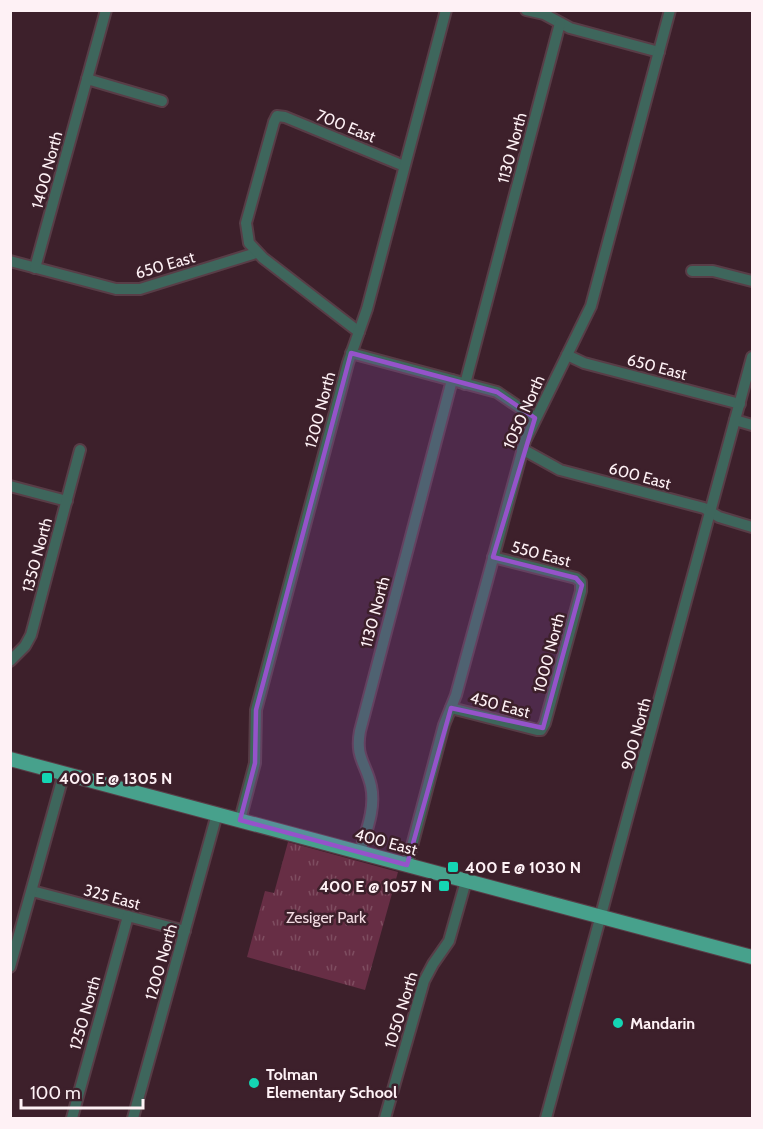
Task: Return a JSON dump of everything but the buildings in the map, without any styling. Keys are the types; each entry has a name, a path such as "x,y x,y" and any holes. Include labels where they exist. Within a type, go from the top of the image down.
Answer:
{"main road":[{"name":"400 East","path":"10,759 753,957"}],"street":[{"name":"1400 North","path":"35,268 106,10"},
{"name":"1200 North","path":"240,820 255,763 256,710 351,353 359,332 446,10"},
{"path":"526,10 543,14 581,31 659,52"},
{"name":"1050 North","path":"407,865 522,449 591,306 670,10"},
{"name":"1130 North","path":"465,384 560,23"},
{"path":"87,80 162,101"},
{"name":"700 East","path":"256,253 247,237 246,224 277,116 285,117 404,166"},
{"path":"256,253 359,332"},
{"name":"650 East","path":"10,261 116,289 134,290 256,253"},
{"path":"692,271 713,271 753,281"},
{"path":"351,353 502,395 535,418"},
{"name":"650 East","path":"567,355 584,363 740,404"},
{"name":"900 North","path":"546,1119 753,357"},
{"name":"1130 North","path":"360,852 370,814 372,795 368,777 359,758 360,731 452,380"},
{"path":"735,420 753,425"},
{"name":"600 East","path":"522,449 560,470 704,508 719,517 753,526"},
{"name":"1350 North","path":"10,661 15,648 31,635 81,450"},
{"path":"10,486 67,501"},
{"name":"550 East","path":"493,557 576,578 581,582"},
{"name":"1000 North","path":"541,730 545,726 581,591 581,582"},
{"name":"450 East","path":"451,708 541,730"},
{"path":"10,968 64,773"},
{"name":"1200 North","path":"133,1119 217,814"},
{"name":"1050 North","path":"385,1119 424,981 432,964 449,941 466,881"},
{"name":"325 East","path":"32,891 185,932"},
{"name":"1250 North","path":"72,1119 128,916"}],"highlighted area":[{"path":"351,353 497,392 535,418 493,557 576,578 582,585 543,728 451,708 407,865 240,820 255,763 256,710"}],"green space":[{"name":"Zesiger Park","path":"288,842 398,872 365,990 247,957 265,891 274,893"}],"place":[{"name":"400 E @ 1305 N","path":"47,778"},
{"name":"400 E @ 1030 N","path":"453,867"},
{"name":"400 E @ 1057 N","path":"444,886"},
{"name":"Mandarin","path":"618,1023"},
{"name":"Tolman Elementary School","path":"254,1083"}]}
